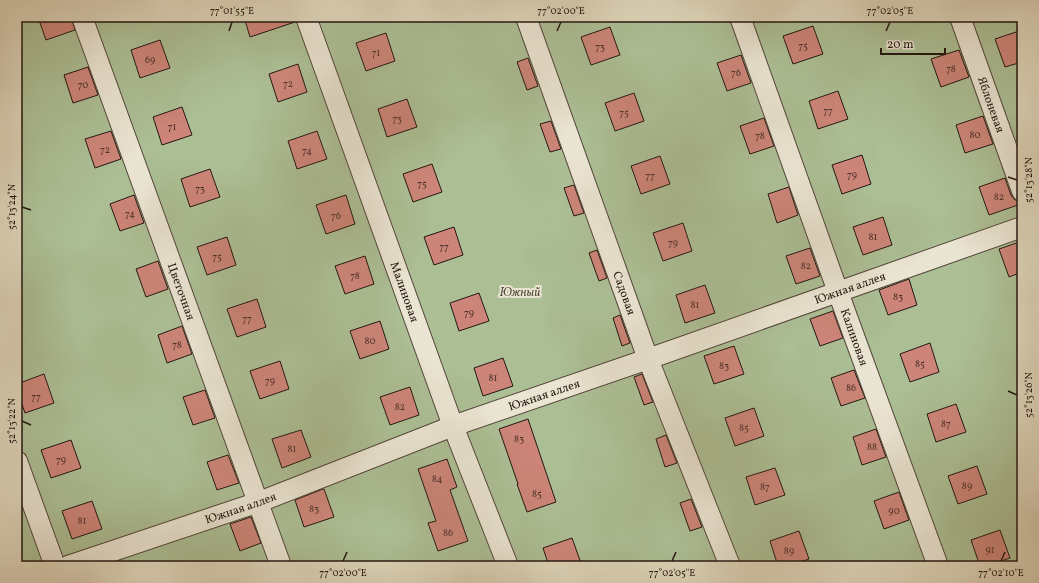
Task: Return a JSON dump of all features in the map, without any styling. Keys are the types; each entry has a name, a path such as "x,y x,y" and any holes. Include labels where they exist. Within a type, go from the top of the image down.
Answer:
{"street":[{"name":"Цветочная","path":"82,17 281,566"},
{"name":"Малиновая","path":"306,17 453,426 508,566"},
{"name":"Садовая","path":"526,17 648,359 730,566"},
{"name":"Калиновая","path":"740,17 938,566"},
{"name":"Яблоневая","path":"960,17 1022,192"},
{"name":"Южная аллея","path":"68,566 259,502 453,426 1022,227"},
{"path":"17,461 55,566"}],"green space":[{"name":"Южный","path":"17,17 1022,17 1022,566 17,566"}],"building":[{"path":"38,17 71,17 75,30 46,40"},
{"path":"244,17 295,17 295,22 250,37"},
{"path":"813,26 823,54 793,64 783,36"},
{"path":"610,27 620,55 591,65 581,37"},
{"path":"1022,30 1022,62 1005,67 995,39"},
{"path":"386,33 395,61 366,71 356,43"},
{"path":"160,40 170,68 140,78 131,50"},
{"path":"959,50 969,77 941,87 931,59"},
{"path":"741,55 751,83 727,91 717,63"},
{"path":"528,58 538,86 527,90 517,62"},
{"path":"298,64 307,92 278,102 269,74"},
{"path":"88,67 98,95 73,103 64,75"},
{"path":"838,91 848,119 818,129 809,101"},
{"path":"634,93 644,121 615,131 605,103"},
{"path":"407,99 417,127 387,137 378,109"},
{"path":"182,107 192,135 162,145 153,117"},
{"path":"983,116 993,144 965,153 956,125"},
{"path":"764,118 774,146 750,154 740,126"},
{"path":"551,121 561,149 550,152 540,124"},
{"path":"111,131 121,159 95,168 85,139"},
{"path":"317,131 327,159 297,169 288,141"},
{"path":"862,155 871,184 842,194 832,165"},
{"path":"660,156 670,184 641,194 631,166"},
{"path":"432,164 442,192 413,202 403,174"},
{"path":"210,169 220,197 190,207 181,179"},
{"path":"1005,178 1011,195 1017,201 1018,205 989,215 979,187"},
{"path":"574,185 584,213 574,216 564,188"},
{"path":"789,187 798,215 777,223 768,194"},
{"path":"134,195 144,223 120,231 110,204"},
{"path":"346,195 355,224 326,234 316,205"},
{"path":"883,217 892,245 863,255 853,227"},
{"path":"683,223 692,251 663,261 653,233"},
{"path":"454,227 463,255 434,265 424,237"},
{"path":"227,237 236,265 207,275 197,247"},
{"path":"1022,241 1022,272 1009,277 999,249"},
{"path":"810,248 820,276 796,284 786,256"},
{"path":"597,250 607,278 599,281 589,253"},
{"path":"365,256 374,284 345,294 335,266"},
{"path":"158,261 168,289 146,297 136,269"},
{"path":"909,279 917,305 888,315 879,290"},
{"path":"705,285 715,313 685,323 676,295"},
{"path":"479,293 489,321 459,331 450,303"},
{"path":"257,299 266,327 237,337 227,309"},
{"path":"833,311 843,338 820,346 810,319"},
{"path":"620,315 630,343 622,346 613,318"},
{"path":"380,321 389,349 360,359 350,331"},
{"path":"182,326 192,354 167,363 158,335"},
{"path":"930,343 939,372 910,382 900,354"},
{"path":"734,346 744,374 714,384 704,356"},
{"path":"503,358 513,386 483,396 474,368"},
{"path":"280,361 289,389 260,399 250,371"},
{"path":"854,370 865,398 841,406 831,378"},
{"path":"44,374 54,403 25,413 17,390 17,384"},
{"path":"642,374 653,402 644,405 634,377"},
{"path":"410,387 419,415 390,425 380,397"},
{"path":"205,390 215,418 193,425 183,397"},
{"path":"956,404 966,432 936,442 927,414"},
{"path":"754,408 764,436 735,446 725,418"},
{"path":"528,419 556,502 527,512 499,429"},
{"path":"876,429 886,457 862,465 853,437"},
{"path":"301,430 311,457 282,468 272,439"},
{"path":"666,435 677,463 665,467 656,439"},
{"path":"71,440 81,468 51,478 41,450"},
{"path":"228,455 239,483 217,490 207,462"},
{"path":"447,459 457,487 450,490 468,541 438,551 428,523 436,521 418,469"},
{"path":"977,466 987,494 958,504 948,476"},
{"path":"775,468 785,495 755,505 746,477"},
{"path":"323,489 334,517 304,527 295,500"},
{"path":"899,492 909,520 884,529 874,501"},
{"path":"691,499 702,527 690,531 680,503"},
{"path":"92,501 102,529 72,539 62,511"},
{"path":"251,517 261,543 240,551 230,524"},
{"path":"1000,530 1010,558 986,566 980,566 971,540"},
{"path":"799,531 809,559 789,566 778,566 770,541"},
{"path":"572,538 582,566 549,566 543,548"}]}
